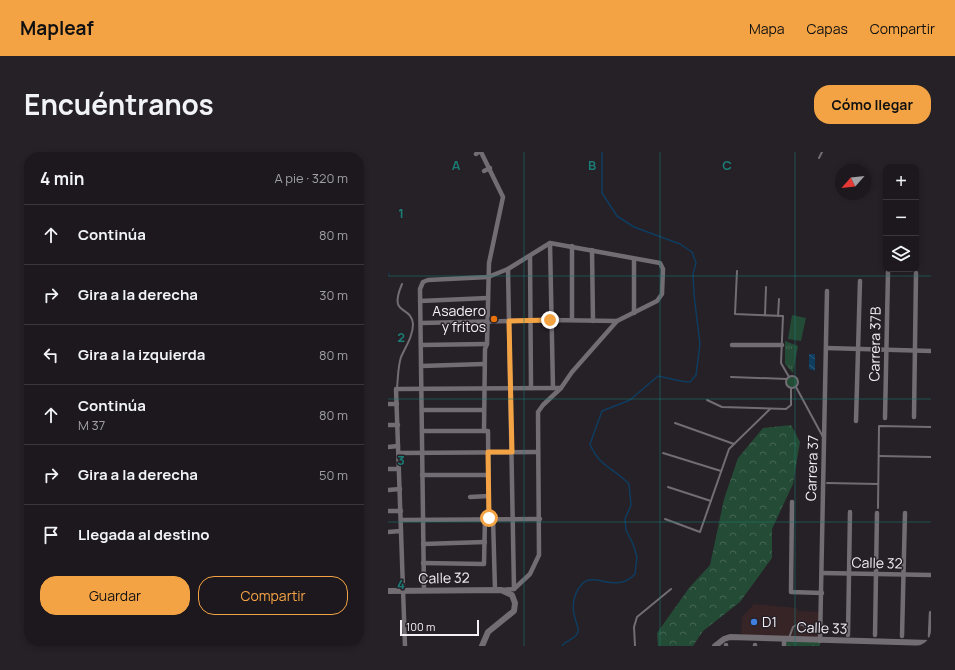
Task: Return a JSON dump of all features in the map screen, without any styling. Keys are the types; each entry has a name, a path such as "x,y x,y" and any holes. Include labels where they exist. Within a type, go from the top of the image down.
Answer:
{"street":[{"path":"479,153 490,168 503,197 493,240 488,277 487,344 485,349 484,364 484,431"},
{"path":"484,171 490,168"},
{"path":"550,243 550,320 553,388"},
{"path":"424,591 420,301 420,289 423,282 428,280 488,277 508,269 550,243 660,263 663,269 662,294 657,301 617,321 572,372 561,388 543,405 538,412 540,519 539,554 530,574 514,589 498,590"},
{"path":"572,246 572,320"},
{"path":"592,250 593,321"},
{"path":"530,256 531,388"},
{"path":"634,258 634,313"},
{"path":"508,269 509,388 514,519 514,589"},
{"name":"Carrera 37B","path":"885,418 885,350 888,272"},
{"path":"914,417 916,273"},
{"path":"856,421 860,281"},
{"name":"Carrera 37","path":"820,643 827,290"},
{"path":"420,301 488,298"},
{"path":"421,323 531,320 617,321"},
{"path":"421,345 487,344"},
{"path":"732,345 782,346"},
{"path":"826,348 931,351"},
{"path":"421,366 484,364"},
{"path":"405,646 396,389 561,388"},
{"path":"388,404 397,404"},
{"path":"422,410 483,410"},
{"path":"388,425 398,425"},
{"path":"422,431 488,431 489,518 498,590"},
{"path":"388,446 398,446"},
{"path":"399,453 538,452"},
{"path":"388,469 399,469"},
{"path":"422,475 488,475"},
{"path":"388,490 400,489"},
{"path":"470,497 489,496"},
{"path":"792,502 791,592 822,594"},
{"path":"875,635 877,510"},
{"path":"388,511 401,511"},
{"path":"848,635 850,512"},
{"path":"902,636 905,513"},
{"path":"401,520 489,518 540,519"},
{"path":"423,563 484,564 485,542 489,518"},
{"path":"388,532 401,531"},
{"path":"423,544 485,542"},
{"name":"Calle 32","path":"822,574 931,575"},
{"path":"482,646 488,632 514,611 515,603 512,595 498,590"},
{"name":"Calle 32","path":"388,591 498,590"},
{"path":"930,636 931,613"},
{"name":"Calle 33","path":"715,646 724,639 730,637 786,639 820,643 931,643"},
{"path":"784,646 786,639"}],"lane":[{"path":"819,158 822,152"},
{"path":"707,400 722,407 786,409 791,405 791,388 787,385 788,378 781,363 783,316 735,314 737,271"},
{"path":"393,296 402,284"},
{"path":"765,315 766,287"},
{"path":"778,316 779,298"},
{"path":"395,308 411,319 413,324 408,344 401,358 396,389"},
{"path":"731,376 788,378 792,376 798,379 798,385 796,387"},
{"path":"796,387 825,439"},
{"path":"791,388 796,387"},
{"path":"665,519 700,532 729,449 770,409"},
{"path":"675,423 734,444"},
{"path":"877,510 879,426 931,427"},
{"path":"662,452 721,471"},
{"path":"879,456 931,457"},
{"path":"827,483 878,484"},
{"path":"668,486 711,501"},
{"path":"635,646 634,627 637,617 671,589"},
{"path":"786,639 793,627 798,624 803,625 807,629"}],"shaded area":[{"path":"754,604 797,608 797,611 821,612 820,641 741,638 742,617"}],"green space":[{"path":"792,315 806,318 801,341 788,339"},
{"path":"785,341 798,346 793,373 785,364"},
{"path":"792,376 796,378 798,382 796,386 792,388 788,386 786,382 788,378"},
{"path":"791,425 800,442 793,484 772,529 772,558 740,602 703,631 693,646 658,646 657,633 689,588 710,565 724,499 738,458 763,428"},
{"path":"784,639 820,641 820,646 784,646"}],"water":[{"path":"809,354 815,354 815,371 809,369"}],"waterway":[{"path":"562,646 577,635 578,627 573,604 575,595 583,583 588,580 614,583 621,582 628,580 635,574 637,557 633,544 626,530 625,519 631,505 629,484 598,458 590,444 602,411 630,400 658,376 678,381 690,382 696,375 700,344 694,295 693,274 696,263 692,252 680,244 634,227 617,216 602,193 602,152"}],"place":[{"name":"Asadero y fritos","path":"494,319"},
{"name":"D1","path":"754,622"}],"route":[{"path":"489,518 488,452 512,452 509,388 509,321 550,320"}]}
